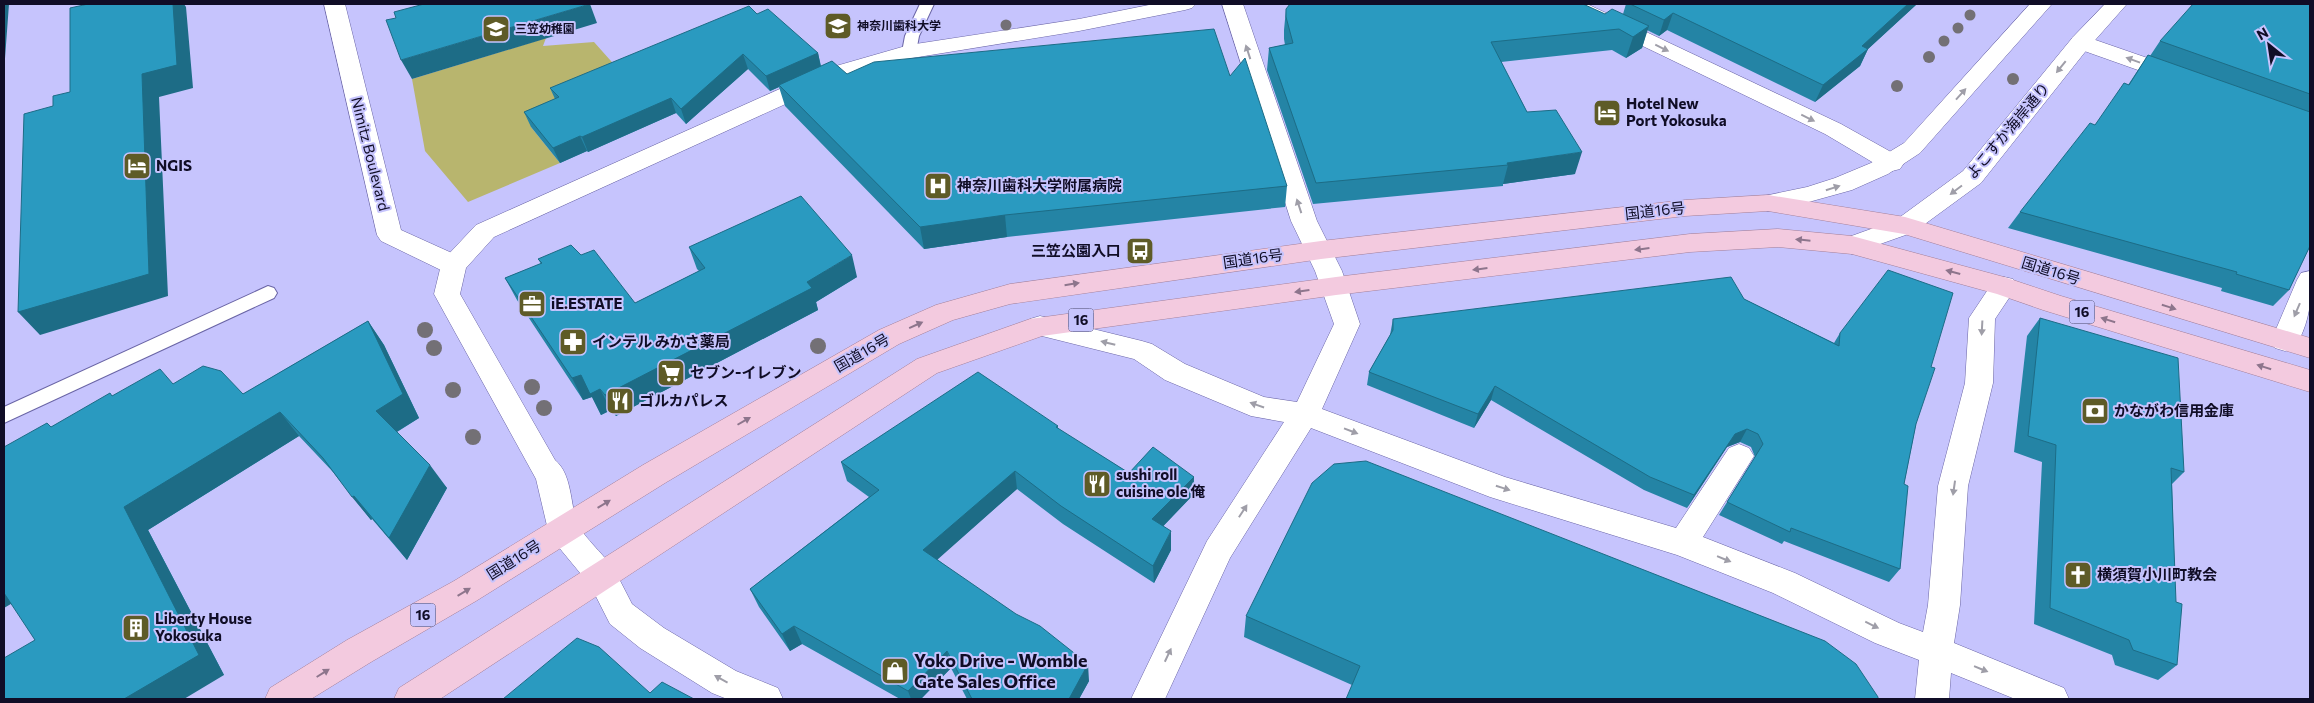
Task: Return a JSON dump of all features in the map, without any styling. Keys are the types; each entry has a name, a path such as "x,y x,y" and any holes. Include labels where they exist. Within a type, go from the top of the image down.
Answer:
{"highway":[{"name":"国道16号","path":"282,699 889,337 945,312 1010,294 1320,250 1684,208 1768,203 1905,226 2310,348"},
{"name":"国道16号","path":"411,699 927,366 1040,326 1336,286 1690,243 1778,238 1852,245 2004,286 2062,306 2310,381"}],"street":[{"name":"Nimitz Boulevard","path":"334,4 390,235 454,265"},
{"path":"766,699 724,682 644,632 621,614 601,575 563,530 550,473 545,469 447,294 454,265 485,231 830,75 908,52 1079,25 1185,4"},
{"path":"1148,699 1218,550 1305,414 1347,324 1336,286 1320,250 1304,221 1232,4"},
{"path":"1768,203 1803,198 1850,182 1892,163 1912,148 2041,4"},
{"name":"よこすか海岸通り","path":"1852,245 1905,226 1972,178 2113,5"},
{"path":"1586,7 1833,129 1892,163"},
{"path":"2081,42 2193,82"},
{"path":"2285,341 2310,280"},
{"path":"1932,699 1936,651 1944,605 1953,486 1979,383 1982,318 2004,286"},
{"path":"1040,326 1142,351 1175,372 1261,408 1305,414 1501,488 1683,543 1784,583 1887,632 2052,699"},
{"path":"1683,543 1739,456"}],"lane":[{"path":"908,52 912,36 927,4"},
{"path":"4,414 268,292"}],"shaded area":[{"path":"546,38 543,46 594,42 627,79 531,127 560,163 468,202 425,151 412,79"}],"building":[{"path":"88,4 173,4 177,65 142,74 149,274 18,312 24,114 53,106 53,96 70,92 70,8"},
{"path":"424,4 590,4 401,60 386,20 396,18 394,12"},
{"path":"1290,4 1583,4 1605,14 1612,9 1649,26 1633,37 1619,29 1491,42 1527,112 1556,110 1582,152 1507,163 1508,165 1316,183 1269,48 1293,43 1286,17 1286,9"},
{"path":"1630,4 1908,4 1862,46 1868,49 1823,85 1673,13 1664,20"},
{"path":"2193,4 2310,4 2310,94 2160,41"},
{"path":"749,6 757,14 768,9 818,53 766,76 743,54 681,109 671,98 553,148 524,112 559,97 550,88"},
{"path":"1214,29 1230,76 1245,58 1287,186 1005,215 920,227 779,85 832,61 847,74 874,62"},
{"path":"2148,55 2310,112 2310,246 2289,290 2236,274 2237,272 2020,212 2090,123 2095,125 2124,83 2129,85"},
{"path":"801,196 852,255 807,282 812,288 605,395 600,389 590,394 581,375 572,378 505,278 542,263 538,259 571,245 581,255 594,250 635,303 705,268 689,247"},
{"path":"1888,270 1953,293 1931,367 1935,368 1916,424 1904,484 1908,486 1900,569 1791,528 1790,532 1727,502 1763,444 1758,434 1747,429 1735,434 1694,495 1650,477 1495,386 1478,414 1369,372 1393,330 1393,319 1731,277 1744,299 1839,346 1840,333"},
{"path":"2040,318 2178,358 2184,472 2171,468 2176,602 2182,604 2177,665 2133,650 2129,640 2050,608 2056,445 2028,436"},
{"path":"368,321 403,394 376,411 430,465 389,538 354,496 352,497 323,458 280,412 124,507 199,655 124,699 4,699 4,658 35,640 4,593 4,447 47,423 51,427 110,393 112,396 160,369 173,384 203,366 221,371 243,394"},
{"path":"978,372 1058,426 1056,427 1129,473 1153,447 1194,477 1152,519 1171,531 1153,566 1061,506 1015,471 923,550 1016,614 1040,626 1088,664 1069,699 972,699 947,651 908,691 794,626 782,634 750,589 879,490 841,462"},
{"path":"1366,461 1825,641 1856,664 1878,699 1346,699 1360,666 1246,616 1312,483 1334,464"},
{"path":"577,638 599,647 650,693 662,682 694,699 503,699"}],"place":[{"name":"神奈川歯科大学","path":"838,26"},
{"name":"三笠幼稚園","path":"496,29"},
{"name":"Hotel New Port Yokosuka","path":"1607,113"},
{"name":"NGIS","path":"137,166"},
{"name":"神奈川歯科大学附属病院","path":"938,186"},
{"name":"三笠公園入口","path":"1140,251"},
{"name":"iE.ESTATE","path":"532,304"},
{"name":"インテル みかさ薬局","path":"573,342"},
{"name":"セブン-イレブン","path":"671,373"},
{"name":"ゴルカパレス","path":"620,401"},
{"name":"かながわ信用金庫","path":"2095,411"},
{"name":"sushi roll cuisine ole 俺","path":"1097,484"},
{"name":"横須賀小川町教会","path":"2078,575"},
{"name":"Liberty House Yokosuka","path":"136,628"},
{"name":"Yoko Drive - Womble Gate Sales Office","path":"895,671"}]}
